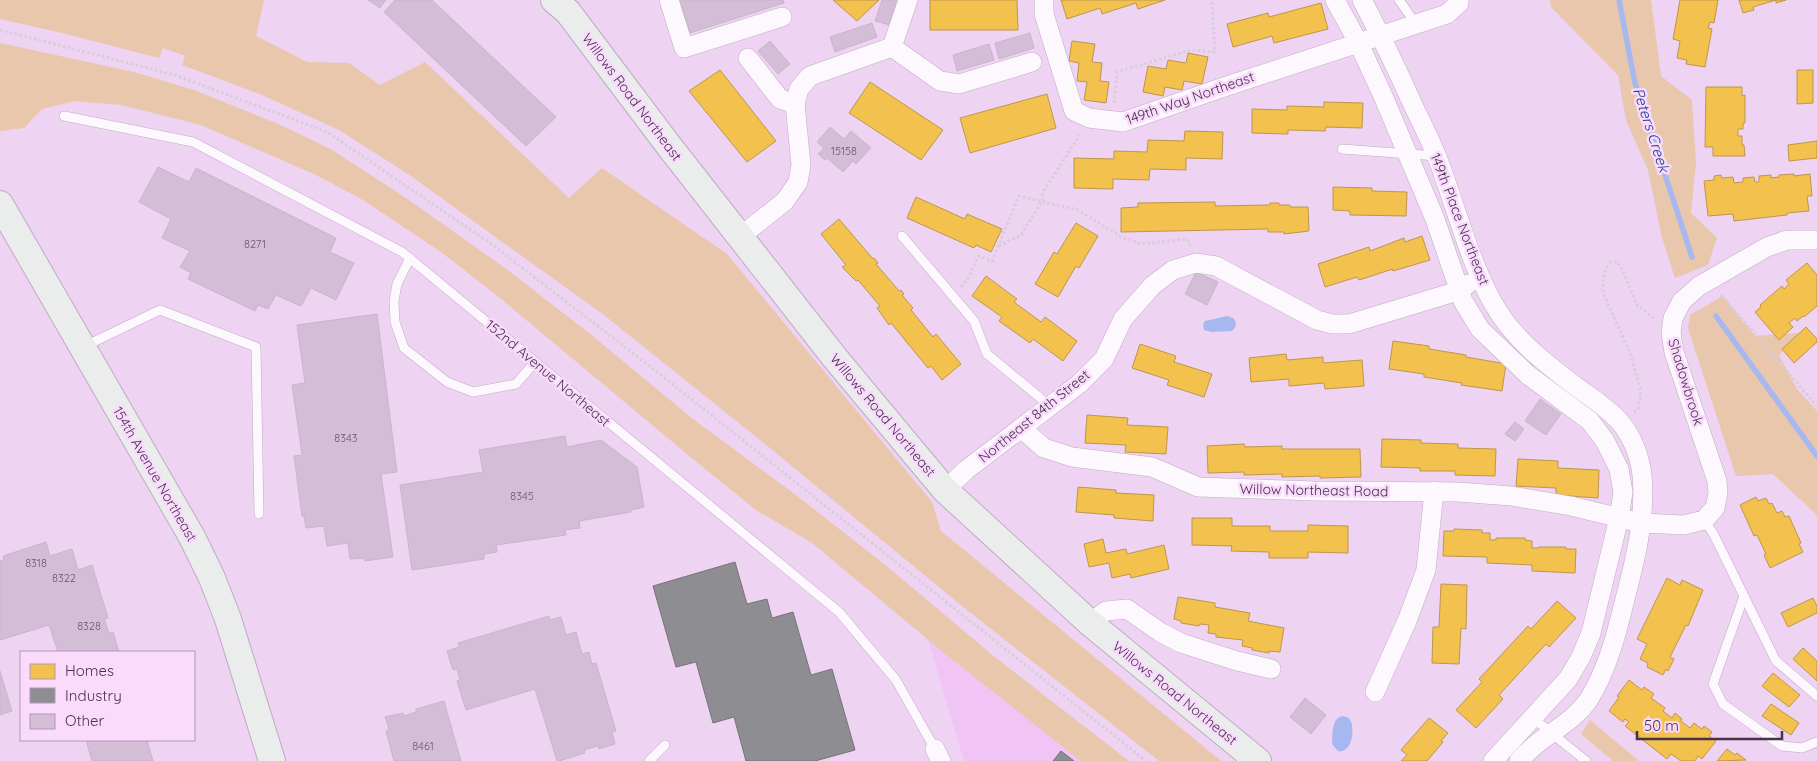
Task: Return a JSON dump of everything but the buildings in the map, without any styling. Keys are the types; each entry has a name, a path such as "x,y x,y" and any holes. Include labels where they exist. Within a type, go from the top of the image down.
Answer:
{"street":[{"path":"669,0 684,48 782,17"},
{"path":"892,47 908,0"},
{"name":"149th Way Northeast","path":"1044,0 1044,14 1074,111 1090,118 1123,122 1358,42"},
{"name":"149th Place Northeast","path":"1335,0 1358,42 1435,219 1458,291 1480,329 1528,375 1590,421 1605,441 1619,469 1623,492 1619,518 1590,633 1581,657 1568,679 1493,761"},
{"name":"149th Place Northeast","path":"1362,0 1381,36 1437,156 1480,277 1494,305 1512,331 1543,362 1594,399 1619,421 1634,444 1642,472 1641,523 1635,559 1616,633 1602,674 1588,700 1570,721 1526,753 1519,761"},
{"path":"1358,42 1447,14 1459,0"},
{"name":"Willows Road Northeast","path":"562,4 669,146 835,358 945,490 1090,623 1258,761"},
{"path":"892,47 940,81 959,84 1032,62"},
{"path":"741,236 785,201 798,182 801,165 795,104 799,89 810,76 892,47"},
{"path":"748,58 780,99 795,104"},
{"name":"154th Avenue Northeast","path":"0,204 192,537 212,578 228,618 272,761"},
{"name":"Shadowbrook","path":"1704,520 1715,508 1718,493 1717,481 1674,352 1671,333 1673,318 1682,301 1699,286 1767,247 1787,240 1817,240"},
{"name":"Northeast 84th Street","path":"945,490 966,470 1078,384 1104,359 1123,319 1154,285 1173,270 1196,263 1216,266 1317,320 1332,324 1349,324 1458,291 1480,277"},
{"name":"Willow Northeast Road","path":"1021,428 1044,448 1072,457 1152,467 1198,487 1314,491 1434,491 1511,496 1571,506 1619,518"},
{"path":"1375,692 1407,620 1426,570 1434,491"},
{"path":"1619,518 1641,523 1684,525 1704,520"},
{"path":"1090,623 1106,611 1127,609 1160,632 1180,643 1237,661 1271,669"}],"lane":[{"path":"1399,0 1416,25"},
{"name":"152nd Avenue Northeast","path":"64,116 193,142 402,252 839,612 896,680 938,755"},
{"path":"1342,149 1437,156"},
{"path":"902,236 974,321 987,354 1050,406"},
{"path":"410,258 397,284 394,301 395,322 404,348 447,382 473,392 516,384 535,362"},
{"path":"83,347 160,310 256,347 259,514"},
{"path":"1704,520 1713,533 1776,661 1817,696"},
{"path":"1744,596 1713,684 1723,704 1782,746 1802,748 1817,742"},
{"path":"1533,718 1586,761"},
{"path":"649,761 665,745"}],"path":[{"path":"1114,110 1117,72 1191,50 1215,52 1212,0"},
{"path":"0,30 175,75 327,132 490,243 647,364 1146,761"},
{"path":"998,246 1021,235 1042,201 1043,192 1080,135"},
{"path":"969,277 978,256 992,261 1019,196 1078,210 1121,237 1140,244 1187,239 1196,263"},
{"path":"1619,421 1638,410 1641,391 1630,353 1603,292 1606,268 1611,262 1617,262 1622,269 1637,305 1661,323"},
{"path":"1720,294 1817,406"}],"shaded area":[{"path":"0,0 264,0 256,36 307,62 349,63 380,85 425,62 569,198 602,168 727,254 932,502 941,531 1221,761 1159,761 962,606 604,315 408,174 339,130 262,95 182,65 185,56 163,48 159,58 0,19"},
{"path":"1550,0 1651,0 1661,76 1692,100 1696,163 1691,213 1717,238 1708,265 1675,278 1662,238 1648,170 1626,120 1618,75 1551,7"},
{"path":"0,43 134,72 194,90 283,126 332,150 403,196 505,268 589,333 693,419 796,495 889,568 996,658 1129,761 1081,761 950,658 812,543 756,510 500,298 441,252 363,200 316,175 201,125 121,105 74,101 42,109 24,128 0,131"},
{"path":"1723,296 1755,336 1800,333 1779,355 1797,389 1817,411 1817,515 1773,474 1736,476 1688,328 1690,315"},
{"path":"926,633 1091,761 964,761"},
{"path":"1590,720 1639,761 1613,761 1581,734"}],"water":[{"path":"1227,316 1233,318 1236,323 1232,331 1211,332 1204,330 1203,324 1205,321"},
{"path":"1343,716 1347,717 1352,723 1352,739 1347,748 1343,751 1338,751 1332,744 1333,731 1336,720"}],"waterway":[{"name":"Peters Creek","path":"1619,0 1635,83 1692,257"},
{"name":"Peters Creek","path":"1716,316 1817,456"}]}
